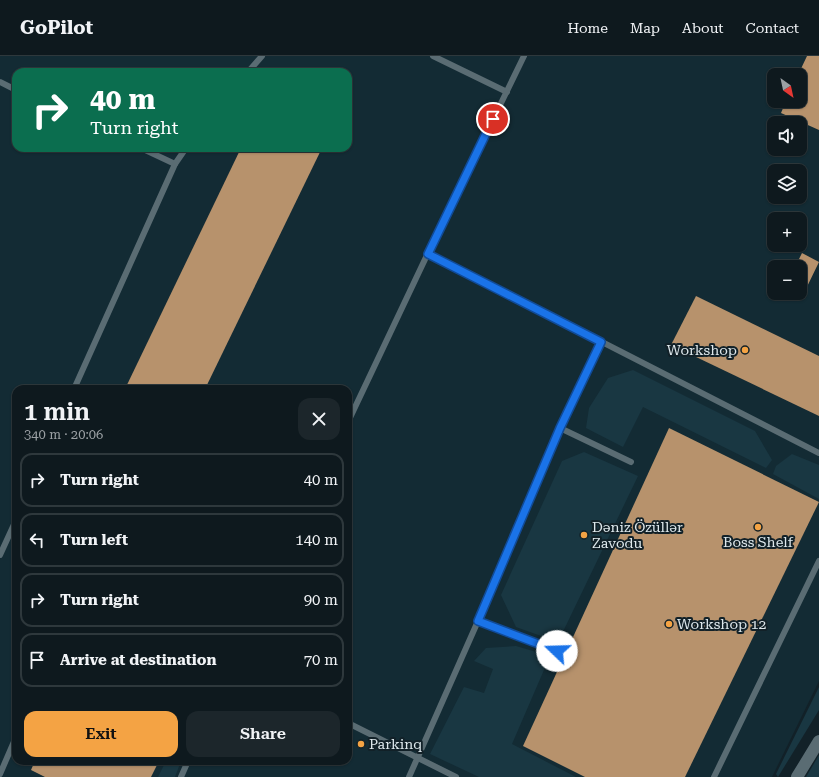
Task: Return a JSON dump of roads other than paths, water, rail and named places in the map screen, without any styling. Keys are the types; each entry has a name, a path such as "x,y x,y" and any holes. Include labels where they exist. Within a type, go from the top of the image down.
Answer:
{"street":[{"path":"797,777 819,741"}],"lane":[{"path":"252,68 262,56"},
{"path":"433,56 506,92"},
{"path":"352,414 524,56"},
{"path":"0,82 12,88"},
{"path":"150,152 175,164"},
{"path":"76,385 175,164 183,152"},
{"path":"428,254 819,453"},
{"path":"409,777 478,621 560,428 601,342"},
{"path":"560,428 631,462"},
{"path":"0,555 12,529"},
{"path":"714,777 819,561"},
{"path":"478,621 557,651"},
{"path":"352,725 456,777"},
{"path":"0,774 12,746"},
{"path":"181,777 186,765"}],"place":[{"name":"Workshop","path":"745,350"},
{"name":"Boss Shelf","path":"758,527"},
{"name":"Dəniz Özüllər Zavodu","path":"584,535"},
{"name":"Workshop 12","path":"669,624"},
{"name":"Parkinq","path":"361,744"}]}
